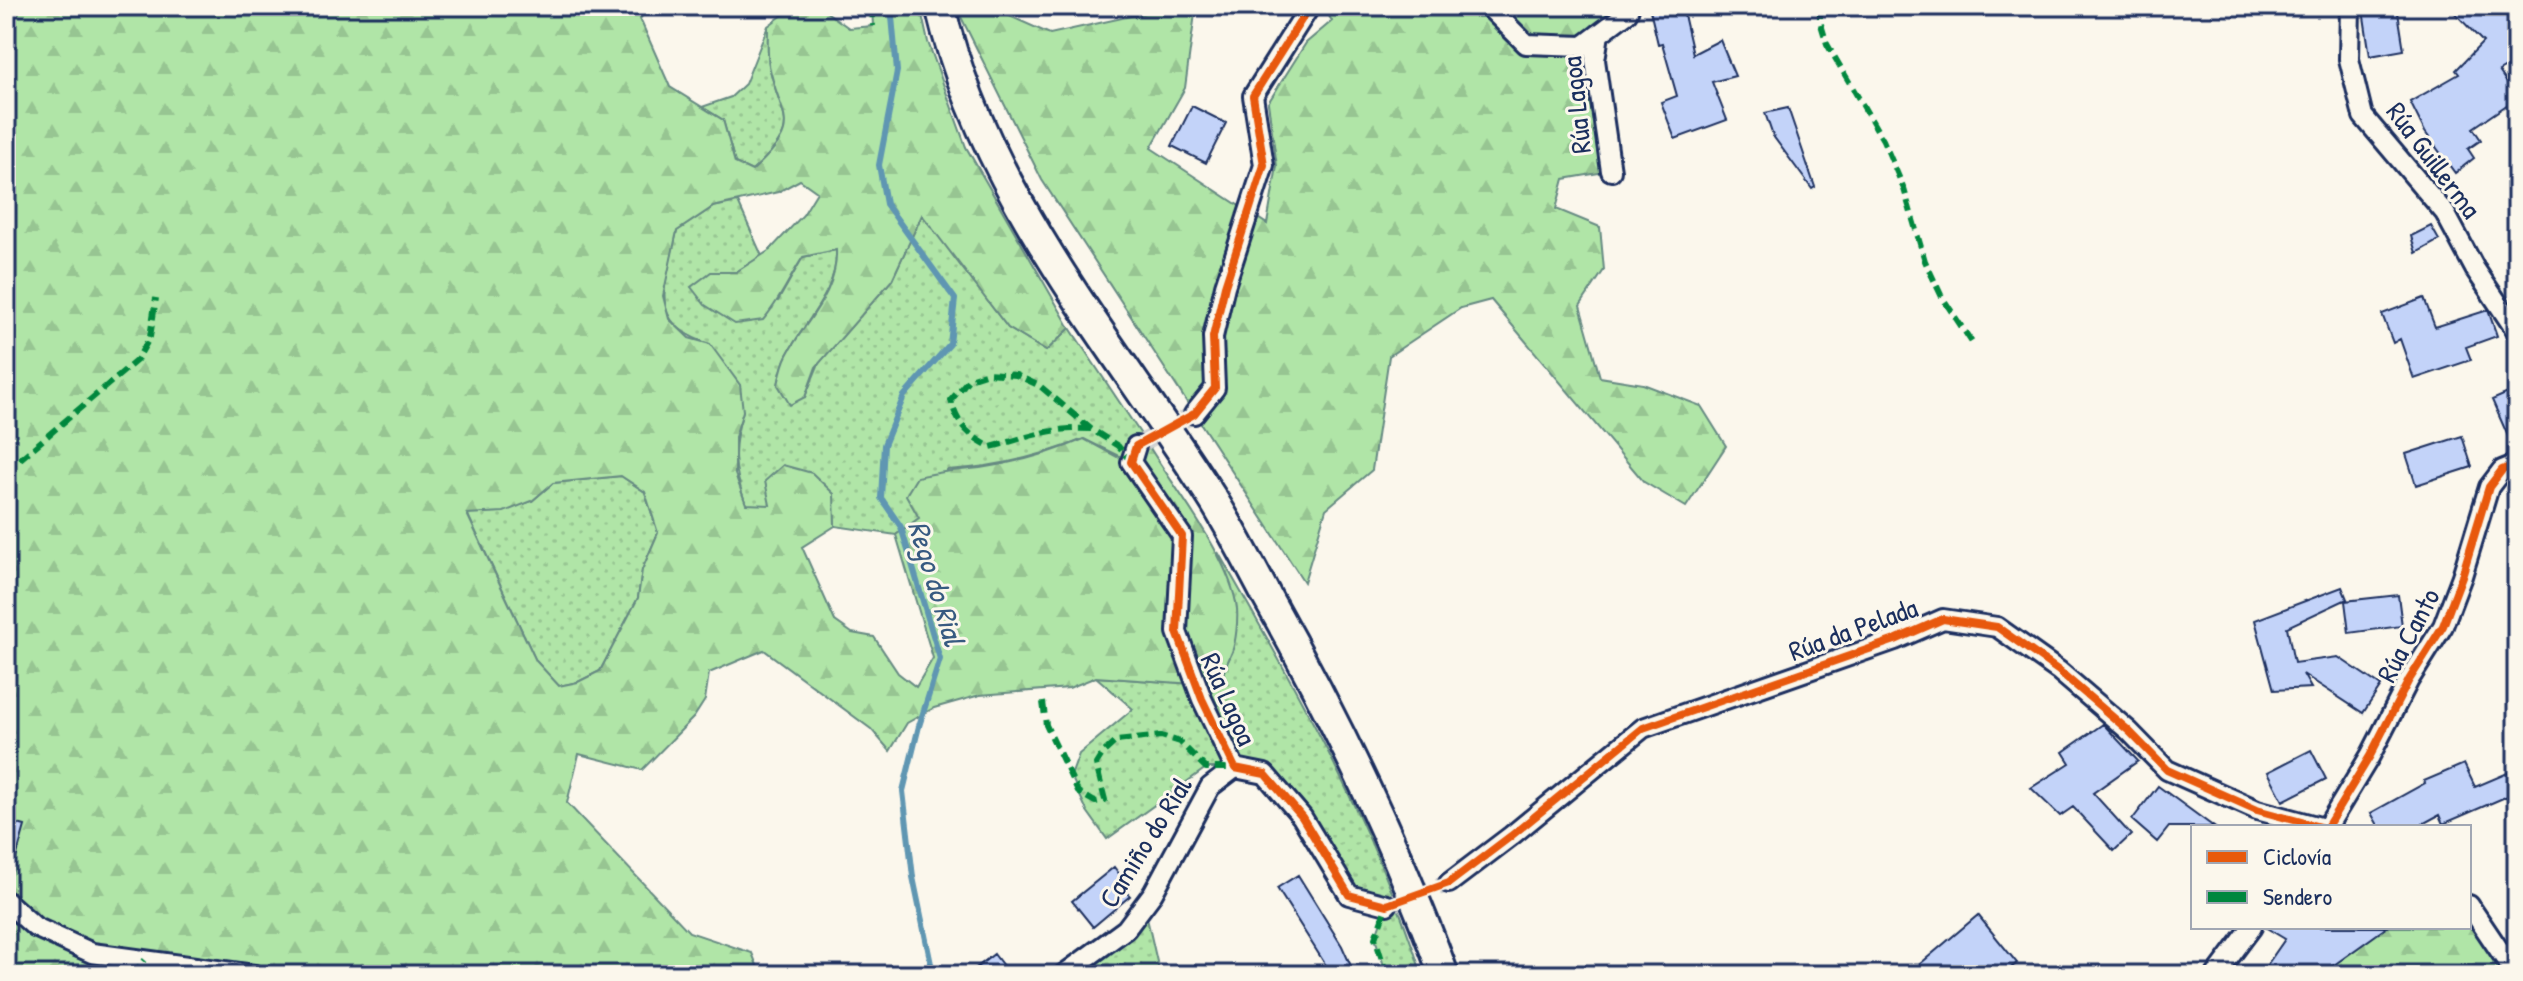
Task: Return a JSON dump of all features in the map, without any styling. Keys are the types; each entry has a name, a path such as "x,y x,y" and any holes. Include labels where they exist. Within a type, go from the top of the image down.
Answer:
{"main road":[{"path":"940,6 948,41 982,131 1033,231 1214,502 1323,695 1424,922 1444,975"}],"street":[{"path":"1194,414 1215,388 1213,337 1225,286 1264,165 1253,96 1310,6"},
{"name":"Rúa Lagoa","path":"1488,6 1526,44 1583,46 1627,13 1630,6"},
{"name":"Rúa Guillerma","path":"2350,6 2349,59 2363,116 2445,213 2475,269 2517,332"},
{"name":"Rúa Lagoa","path":"1599,34 1595,60 1611,171"},
{"name":"Rúa Lagoa","path":"1136,446 1131,462 1182,536 1177,632 1202,699 1235,768 1265,774 1302,817 1349,895 1387,905"},
{"name":"Rúa Canto","path":"2328,825 2370,756 2409,680 2443,626 2489,487 2502,470 2517,464"},
{"name":"Rúa da Pelada","path":"1449,883 1643,728 1895,640 1943,619 1997,627 2059,671 2129,731 2167,770 2257,810 2313,825"},
{"name":"Camiño do Rial","path":"1063,975 1126,929 1153,893 1210,787 1235,768"},
{"path":"6,901 35,927 92,953 254,975"},
{"path":"2471,908 2516,975"},
{"path":"2216,975 2250,929"}],"green space":[{"path":"6,6 650,6 640,19 670,87 723,120 735,163 752,171 779,142 784,131 783,111 769,65 768,26 792,8 818,6 849,28 873,26 872,6 920,6 928,42 966,147 1070,328 1046,351 1008,328 922,215 892,280 816,367 805,397 790,405 778,385 782,366 826,293 832,280 836,250 803,257 763,320 735,324 705,305 691,287 711,272 736,272 770,250 803,215 817,192 800,180 778,192 713,207 677,231 663,296 669,319 689,338 710,344 740,385 743,411 735,437 735,474 746,504 770,505 765,481 783,465 812,473 834,494 835,526 802,547 835,621 852,633 874,637 898,673 916,687 933,658 896,535 919,518 906,495 917,477 1019,460 1084,439 1117,457 1150,448 1214,548 1233,590 1237,609 1236,631 1222,686 1096,677 1069,688 980,695 934,708 907,723 890,751 871,729 764,650 709,673 705,700 694,717 642,770 579,754 567,803 689,932 752,953 761,975 6,975 6,60 9,18","holes":["621,476 645,492 658,533 642,570 638,598 600,671 578,682 559,686 536,661 467,514 504,512 532,501 553,483"]},
{"path":"959,6 1004,6 1005,14 1050,34 1176,6 1196,6 1185,88 1151,148 1267,224 1277,166 1268,103 1306,43 1332,21 1323,6 1619,6 1583,47 1605,172 1564,179 1556,209 1600,227 1604,270 1580,306 1600,377 1643,384 1701,406 1726,446 1686,507 1644,482 1491,300 1461,308 1389,356 1372,470 1326,509 1304,582 1042,180 960,15"},
{"path":"768,26 769,65 783,111 784,131 779,142 752,171 735,163 723,120 702,107 731,97 745,84"},
{"path":"738,202 762,256 736,272 711,272 778,301 803,257 836,250 832,279 787,355 778,385 805,397 819,363 892,280 922,214 1008,328 1046,351 1070,328 1150,448 1131,462 1084,439 1017,460 947,470 919,518 896,535 835,526 833,494 770,505 746,505 735,458 743,411 710,344 689,336 675,325 665,300 665,284 677,231 713,207"},
{"path":"621,476 645,492 658,533 642,570 638,598 600,671 578,682 559,686 536,661 467,513 499,512 532,501 553,483"},
{"path":"1218,552 1304,706 1357,811 1403,920 1422,975 1387,975 1375,938 1387,905 1349,895 1265,774 1235,768 1206,768 1107,839 1087,811 1071,776 1079,754 1133,709 1096,677 1222,686 1222,673 1234,649 1230,584"},
{"path":"1144,905 1160,975 1063,975"},
{"path":"2471,908 2516,975 2318,975 2380,929 2471,929"}],"building":[{"path":"1649,6 1682,6 1693,54 1720,40 1735,76 1712,82 1727,120 1675,139 1661,102 1677,96 1662,43 1658,44"},
{"path":"2397,6 2404,50 2370,56 2363,10"},
{"path":"2448,6 2499,6 2517,22 2517,45 2509,50 2513,63 2499,71 2517,98 2473,128 2481,140 2468,149 2474,158 2455,173 2425,132 2410,102 2459,74 2456,70 2483,42"},
{"path":"1192,106 1226,123 1206,163 1172,146"},
{"path":"1788,108 1815,187 1812,189 1773,136 1765,113"},
{"path":"2431,226 2439,240 2416,253 2411,236"},
{"path":"2424,298 2435,327 2488,310 2497,336 2466,347 2471,360 2414,379 2400,339 2393,343 2382,314"},
{"path":"2517,389 2517,452 2515,452 2492,400"},
{"path":"2462,436 2472,467 2416,485 2406,454"},
{"path":"2342,587 2347,599 2287,627 2294,663 2338,657 2381,686 2363,713 2303,674 2311,688 2274,690 2255,620"},
{"path":"2398,595 2402,626 2349,633 2345,601"},
{"path":"2103,724 2138,761 2093,793 2131,835 2114,851 2073,807 2060,816 2031,788 2070,763 2063,752"},
{"path":"2311,750 2326,779 2283,801 2268,772"},
{"path":"2464,764 2475,787 2517,769 2517,792 2443,824 2439,815 2421,825 2378,825 2371,813 2424,781"},
{"path":"2158,786 2211,825 2169,827 2157,842 2132,820"},
{"path":"6,821 25,826 11,876 6,875"},
{"path":"1114,867 1130,888 1126,892 1130,896 1093,927 1072,901"},
{"path":"1298,875 1342,946 1355,975 1332,975 1277,888"},
{"path":"1978,915 2017,963 2002,975 1907,975"},
{"path":"2268,929 2384,929 2320,975 2260,975 2285,939"},
{"path":"994,954 1010,975 967,975"}],"waterway":[{"name":"Rego do Rial","path":"891,6 897,71 879,165 886,204 955,299 950,344 904,396 884,445 881,498 901,527 940,659 903,791 913,877 931,964 929,975"}],"tunnel":[{"path":"1136,446 1194,414"},
{"path":"1387,905 1449,883"}],"marked path":[{"path":"872,6 873,26"},
{"path":"1820,6 1820,21 1827,44 1883,140 1904,189 1925,261 1942,297 1973,344"},
{"path":"6,471 137,360 150,337 156,298"},
{"path":"1091,429 1051,431 991,447 965,429 951,400 969,379 988,373 1016,375 1040,386 1091,429 1118,446 1131,462"},
{"path":"1043,702 1046,725 1078,792 1095,802 1105,800 1096,764 1116,741 1161,736 1180,742 1206,768 1235,768"},
{"path":"1387,905 1375,938 1387,975"},
{"path":"132,975 145,960"}],"cycle path":[{"path":"1310,6 1253,96 1264,165 1225,286 1213,337 1215,388 1194,414 1136,446 1131,462 1182,536 1177,632 1202,699 1235,768 1265,774 1302,817 1349,895 1387,905 1449,883 1643,728 1895,640 1943,619 1997,627 2059,671 2129,731 2167,770 2257,810 2313,825"},
{"path":"2328,825 2370,756 2409,680 2443,626 2489,487 2502,470 2517,464"}]}
